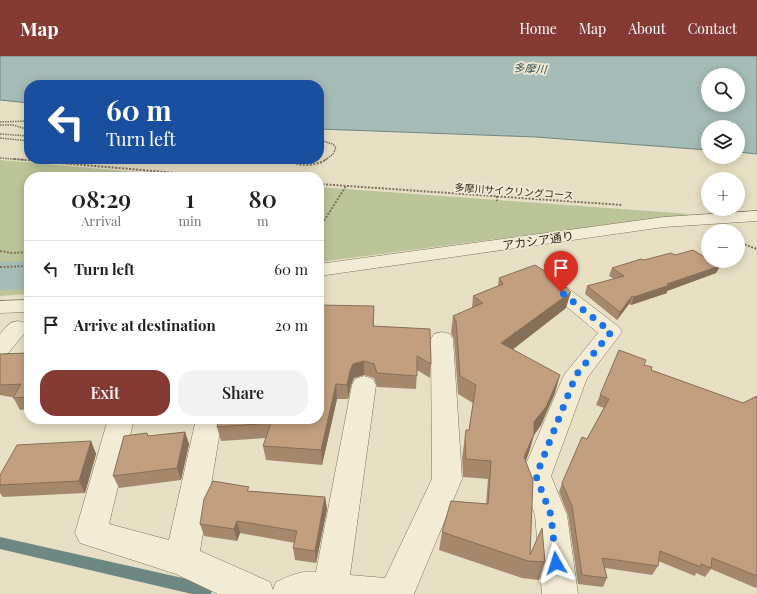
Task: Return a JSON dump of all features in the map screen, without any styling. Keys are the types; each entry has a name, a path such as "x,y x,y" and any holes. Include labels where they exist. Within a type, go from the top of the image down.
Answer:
{"street":[{"name":"アカシア通り","path":"324,269 664,222 757,216"},
{"path":"560,594 551,515 536,476 576,375 611,332 561,292"},
{"path":"0,307 24,306"},
{"path":"0,348 18,328"},
{"path":"396,594 447,479 442,339"},
{"path":"330,592 364,385"},
{"path":"120,424 91,533 182,560 257,594"},
{"path":"182,560 208,424"},
{"path":"289,594 306,588 330,592 382,594"}],"path":[{"path":"0,122 24,121"},
{"path":"0,125 9,125 24,130"},
{"path":"0,134 24,136"},
{"path":"0,138 24,140"},
{"path":"324,141 333,144 336,148 334,153 324,161"},
{"path":"0,158 24,160"},
{"path":"70,164 164,172"},
{"path":"298,164 309,164"},
{"name":"多摩川サイクリングコース","path":"324,184 624,205"},
{"path":"324,218 346,186"},
{"path":"497,196 497,201"},
{"path":"745,244 757,248"},
{"path":"0,251 12,253 24,252"},
{"path":"0,267 24,266"}],"green space":[{"path":"0,160 24,162 24,164 45,164 136,172 24,172 24,294 0,296"},
{"path":"324,187 690,214 324,261"}],"water":[{"name":"多摩川","path":"0,56 757,56 757,154 745,153 745,120 701,120 701,149 536,137 324,129 324,80 24,80 24,102 0,100"}],"building":[{"path":"693,250 701,255 701,268 714,268 667,284 670,285 634,297 632,296 620,312 587,286 624,276 612,268 641,259 644,260 671,253 675,255"},
{"path":"535,265 554,277 571,292 501,343 560,375 546,407 534,422 534,434 524,457 533,480 530,555 542,528 545,562 528,561 442,532 451,501 488,504 491,461 466,459 466,430 469,430 476,385 460,376 456,321 453,316 483,303 473,296 503,284 499,278"},
{"path":"324,305 374,306 373,326 430,329 431,364 417,356 417,376 377,373 374,364 364,361 353,364 347,385 336,384 321,450 263,446 271,424 324,424"},
{"path":"619,350 646,360 644,365 652,367 651,370 743,403 757,396 757,576 712,558 711,568 701,564 701,567 660,551 658,566 602,558 607,578 582,575 572,506 562,483 582,437 587,439 609,399 600,395"},
{"path":"24,353 24,397 13,398 21,384 0,384 0,354"},
{"path":"218,424 258,424 217,427"},
{"path":"185,432 177,468 113,476 124,436 147,433 148,436"},
{"path":"91,441 79,481 0,485 0,475 17,445"},
{"path":"213,481 249,487 247,491 325,497 315,551 293,548 297,531 237,521 234,529 200,524 204,499"}],"waterway":[{"path":"0,276 24,275"},
{"path":"0,543 205,590"}],"route":[{"path":"556,563 551,515 536,476 576,375 611,332 561,292"}]}
